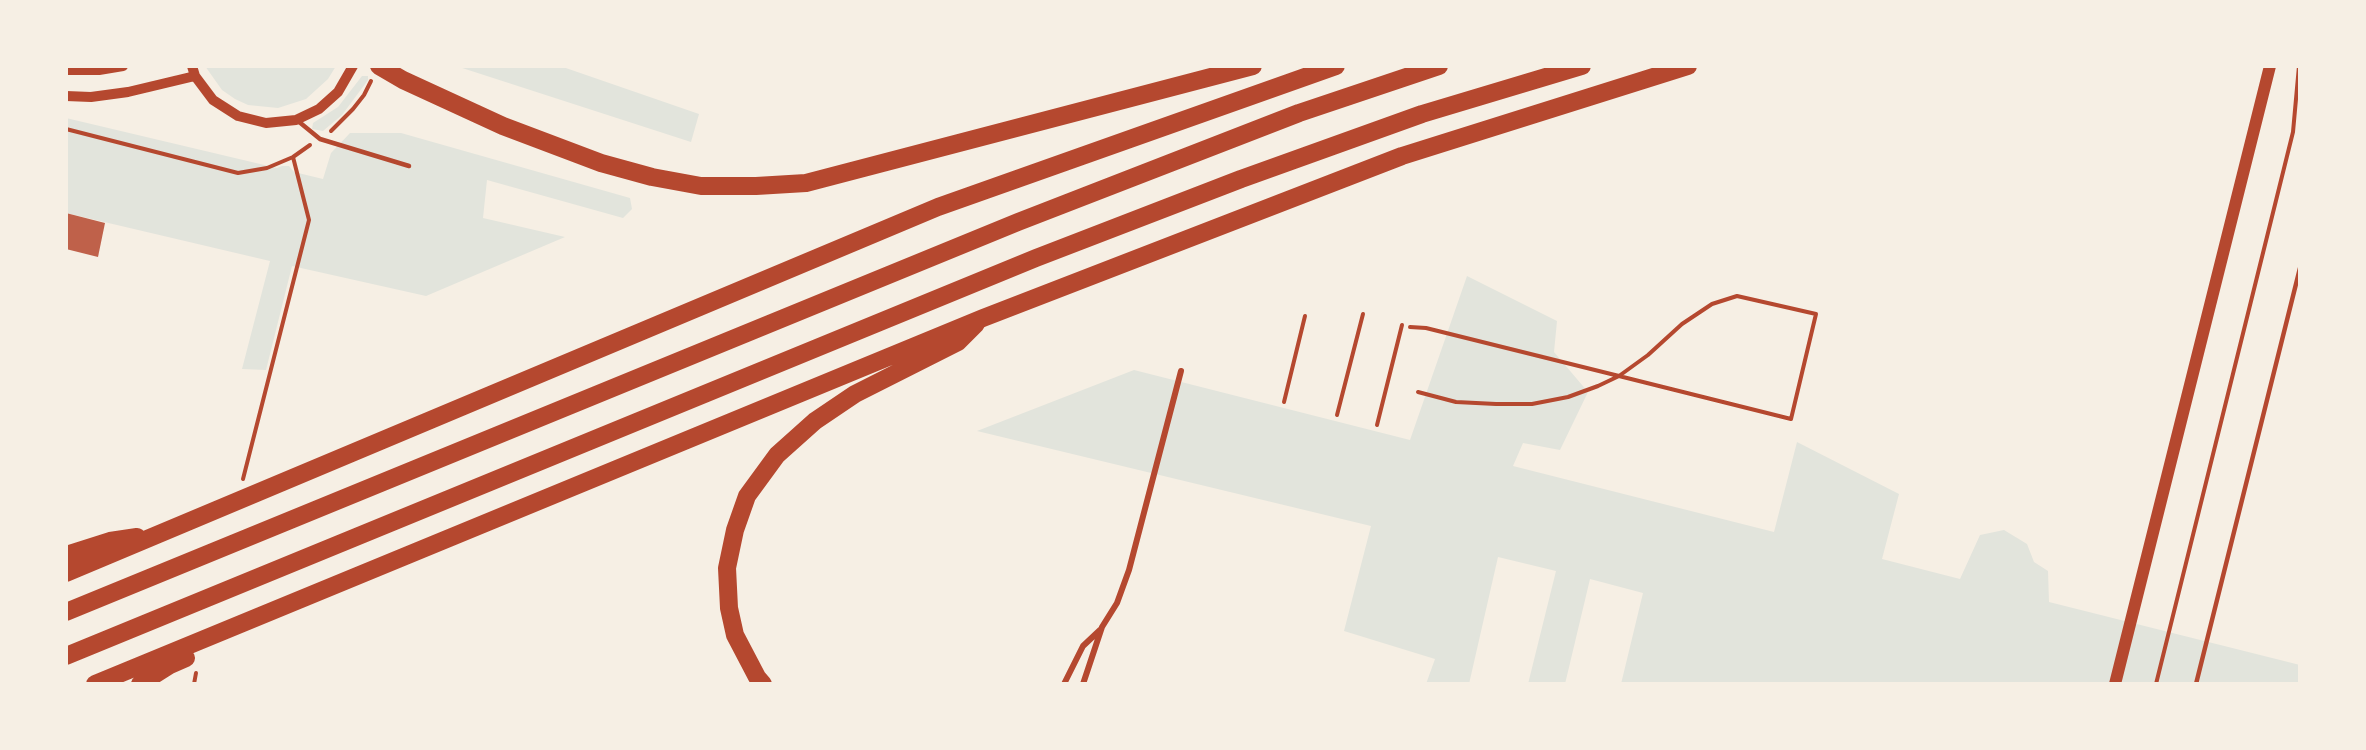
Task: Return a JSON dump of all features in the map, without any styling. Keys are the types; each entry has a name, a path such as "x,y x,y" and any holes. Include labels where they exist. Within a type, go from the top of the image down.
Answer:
{"highway":[{"path":"376,69 503,126 601,163 652,177 701,186 756,186 806,183 1253,66"},
{"path":"66,573 938,207 1336,66"},
{"path":"66,612 1018,222 1299,113 1439,66"},
{"path":"66,657 1036,258 1241,179 1422,114 1582,66"},
{"path":"95,684 983,318 1402,156 1688,66"},
{"path":"763,684 735,635 729,608 727,568 735,530 747,496 777,455 815,422 855,394 958,342 983,318"},
{"path":"66,555 110,541 165,533"},
{"path":"140,684 170,665 199,653 230,628"}],"main road":[{"path":"2115,684 2270,66"}],"street":[{"path":"66,70 99,70 123,66"},
{"path":"66,96 91,97 128,92 194,71 213,99 238,116 266,123 296,120 319,109 338,92 353,66"},
{"path":"1064,684 1083,646 1102,627 1117,603 1129,570 1181,371"},
{"path":"1083,684 1102,627"}],"lane":[{"path":"296,120 320,139 409,166"},
{"path":"2196,684 2300,268"}],"path":[{"path":"2156,684 2293,132 2299,66"},
{"path":"66,129 238,173 267,168 293,157 340,123 364,94 376,69"},
{"path":"262,401 309,220 293,157"},
{"path":"1410,327 1426,328 1619,376 1791,418 1816,314 1737,296 1712,303 1682,324 1648,355 1619,376 1568,397 1532,404 1456,402 1418,392"},
{"path":"1337,415 1363,314"},
{"path":"1284,402 1305,316"},
{"path":"1377,425 1402,325"}],"shaded area":[{"path":"205,66 336,66 328,79 306,99 278,108 248,105 235,99 222,90"},
{"path":"456,66 560,66 699,114 691,142"},
{"path":"362,76 368,76 368,80 342,115 323,131 312,129 313,123 338,107"},
{"path":"66,118 277,168 289,166 294,172 323,179 331,153 350,133 401,133 630,198 632,209 623,218 487,180 483,218 565,237 426,296 292,266 266,370 242,369 270,261 66,213"},
{"path":"1467,276 1557,321 1554,352 1588,392 1560,450 1523,443 1513,466 1774,532 1797,442 1899,494 1882,559 1960,579 1980,535 2004,530 2027,544 2034,562 2048,571 2049,602 2300,665 2300,684 1621,684 1643,593 1590,579 1565,684 1528,684 1556,571 1498,557 1469,684 1426,684 1435,659 1344,631 1371,526 977,431 1134,370 1410,440"}],"building":[{"path":"66,213 105,223 98,257 66,249"}]}
